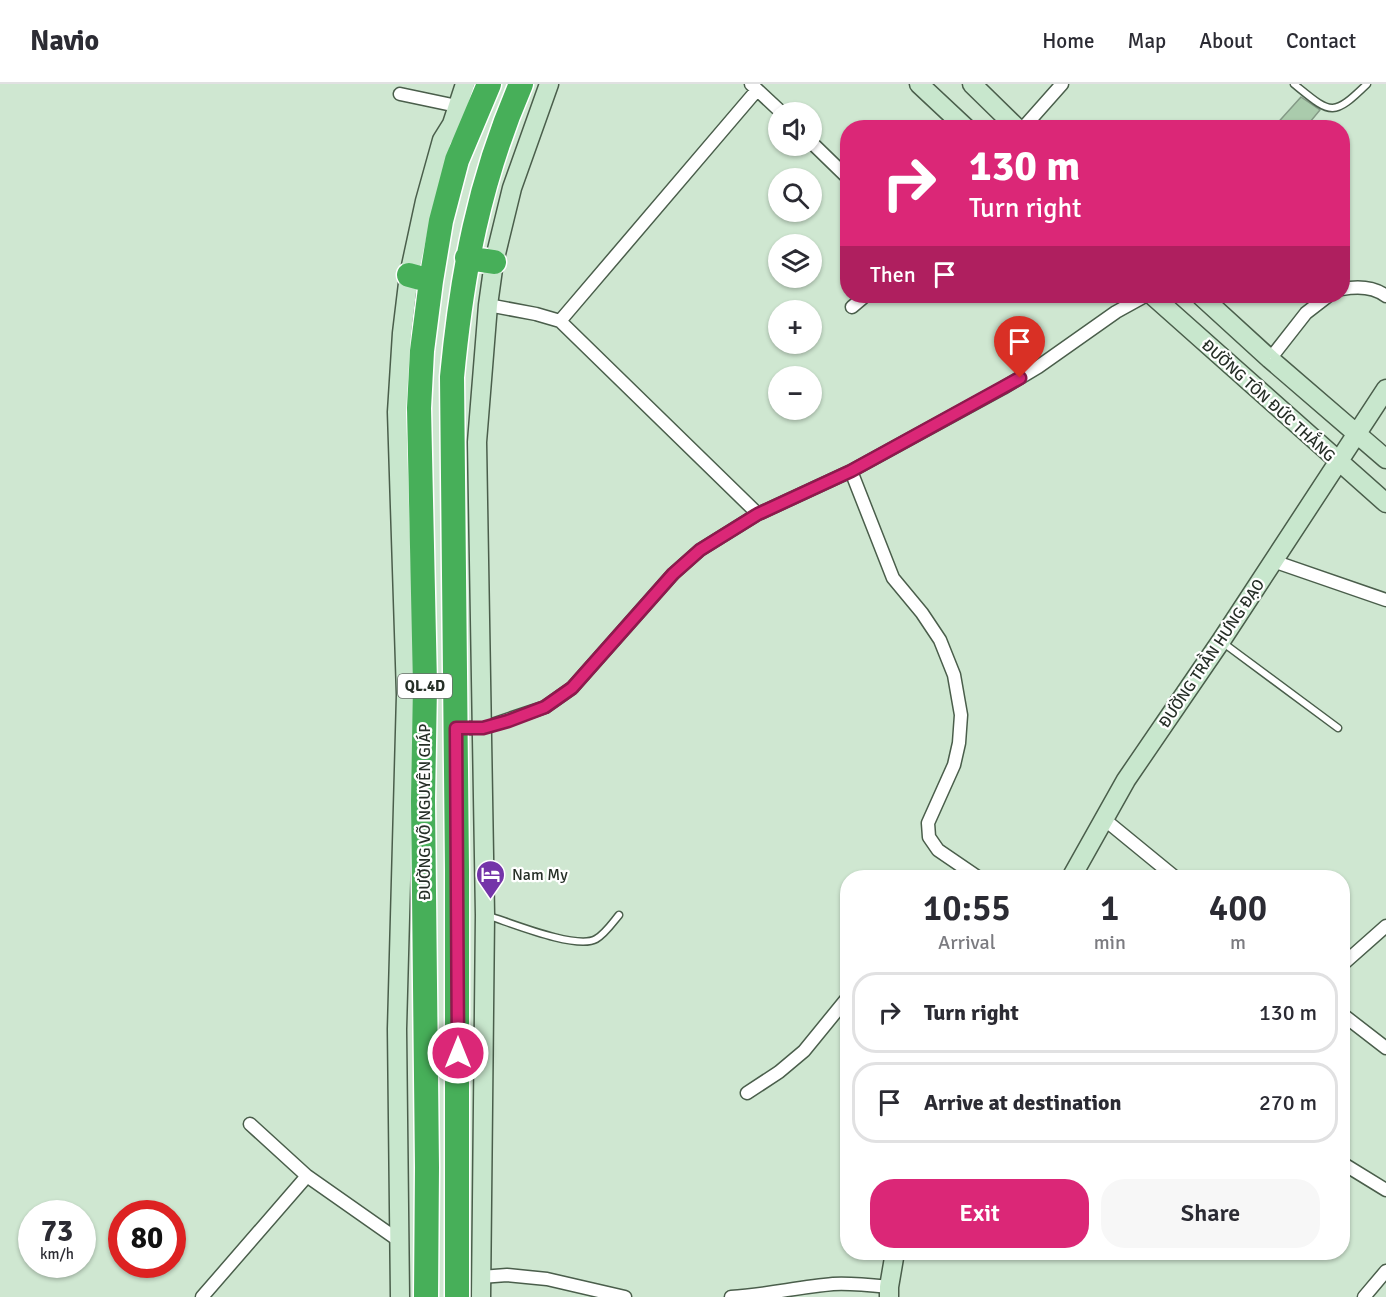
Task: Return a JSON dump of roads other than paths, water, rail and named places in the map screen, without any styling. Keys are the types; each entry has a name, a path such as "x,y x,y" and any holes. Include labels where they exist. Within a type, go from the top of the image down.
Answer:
{"highway":[{"name":"ĐƯỜNG VÕ NGUYÊN GIÁP","path":"426,1297 424,685 419,408 423,351 420,278 441,221 458,160 489,84"},
{"name":"ĐƯỜNG VÕ NGUYÊN GIÁP","path":"457,1297 456,728 452,377 467,258 486,176 521,84"},
{"path":"467,258 494,262"}],"street":[{"name":"ĐƯỜNG VÕ NGUYÊN GIÁP","path":"400,1297 398,1029 406,696 397,412 402,333 420,278 425,201 442,140 452,124 465,84"},
{"path":"480,1297 485,915 477,442 488,305 494,262 512,188 549,84"},
{"path":"919,84 957,120"},
{"path":"972,84 1009,120"},
{"path":"1030,120 1062,84"},
{"path":"560,321 754,87 770,102"},
{"path":"399,94 457,106"},
{"path":"822,153 840,170"},
{"path":"1350,287 1368,287 1386,296"},
{"path":"852,307 857,303"},
{"path":"456,728 483,728 545,707 572,688 673,574 700,550 758,514 851,471 1003,388 1132,303"},
{"name":"ĐƯỜNG TÔN ĐỨC THẮNG","path":"1161,303 1386,503"},
{"name":"ĐƯỜNG TÔN ĐỨC THẮNG","path":"1209,303 1386,459"},
{"path":"1270,359 1306,313 1319,303"},
{"path":"488,305 560,321 758,514"},
{"name":"ĐƯỜNG TRẦN HƯNG ĐẠO","path":"1075,870 1126,780 1221,642 1386,389"},
{"path":"851,471 893,578 922,613 940,640 954,675 960,715 959,743 954,765 928,823 929,837 938,850 967,870"},
{"path":"1273,561 1386,600"},
{"path":"1104,819 1166,870"},
{"path":"1350,958 1386,926"},
{"path":"747,1093 779,1072 804,1051 840,1007"},
{"path":"1350,1020 1386,1048"},
{"path":"250,1124 307,1176 401,1242"},
{"path":"1350,1168 1386,1190"},
{"path":"202,1297 307,1176"},
{"path":"731,1297 760,1296 832,1284 856,1284 889,1292 894,1260"},
{"path":"1364,1297 1386,1271"},
{"path":"481,1276 507,1275 548,1279 625,1297"}],"lane":[{"path":"1294,84 1320,105 1329,108 1344,106 1367,84"},
{"path":"1221,642 1338,728"},
{"path":"485,915 564,940 583,942 596,939 619,915"}],"place":[{"name":"Nam My","path":"491,900"}]}
